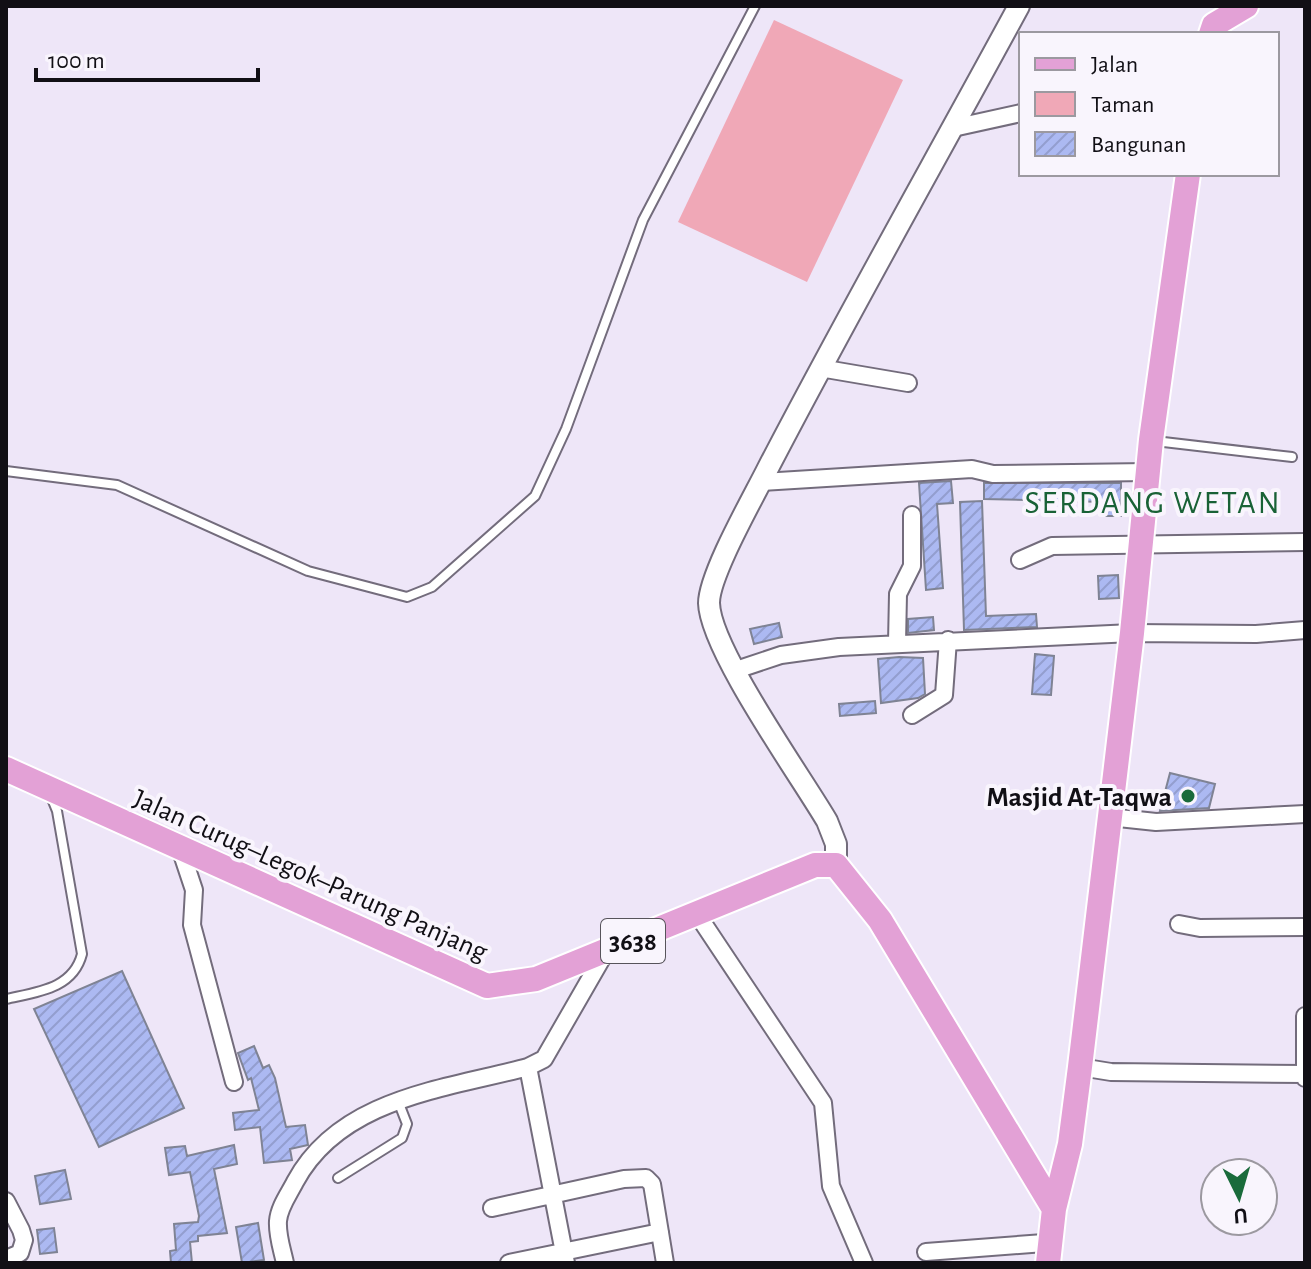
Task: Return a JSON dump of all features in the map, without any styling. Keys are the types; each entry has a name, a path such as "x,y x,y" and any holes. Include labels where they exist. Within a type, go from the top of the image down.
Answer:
{"main road":[{"path":"1213,22 1246,6"},
{"path":"1049,1256 1054,1209 1070,1144 1080,1067 1132,633 1151,440 1188,176"},
{"name":"Jalan Curug–Legok–Parung Panjang","path":"6,769 181,851 487,986 527,981 605,953 815,865 836,865"},
{"path":"836,865 880,920 1054,1209"}],"street":[{"path":"836,865 836,844 827,821 716,634 709,600 761,482 820,368 1019,6"},
{"path":"953,128 1019,113"},
{"path":"820,368 908,383"},
{"path":"761,482 972,469 993,474 1148,472"},
{"path":"897,643 898,594 912,566 912,515"},
{"path":"1020,560 1052,546 1305,542"},
{"path":"736,670 781,655 897,643 1132,633 1256,634 1305,630"},
{"path":"912,715 944,695 948,640"},
{"path":"1109,817 1156,822 1305,814"},
{"path":"181,851 194,890 192,925 234,1082"},
{"path":"697,914 823,1103 831,1186 864,1263"},
{"path":"1179,924 1200,928 1304,927 1305,940"},
{"path":"285,1263 278,1217 299,1175 337,1133 366,1112 528,1067 547,1055 605,953"},
{"path":"1080,1067 1111,1072 1305,1076 1305,1016"},
{"path":"528,1067 565,1258"},
{"path":"492,1208 646,1178 652,1184 665,1263"},
{"path":"6,1201 24,1240 20,1253 6,1259"},
{"path":"509,1263 565,1258 660,1232"},
{"path":"926,1252 1044,1243 1049,1256"}],"lane":[{"path":"6,471 117,485 308,571 407,597 432,587 535,496 566,429 643,220 755,6"},
{"path":"1151,440 1292,457"},
{"path":"6,999 61,984 79,969 82,954 57,811 46,786"},
{"path":"338,1178 402,1138 407,1124 398,1101"}],"green space":[{"path":"774,20 903,80 807,282 678,222"}],"building":[{"path":"951,481 953,503 937,504 943,588 926,590 919,483"},
{"path":"984,483 1121,483 1121,516 1106,516 1106,502 984,499"},
{"path":"982,501 986,616 1036,614 1037,627 964,630 960,502"},
{"path":"1118,575 1119,598 1099,599 1098,576"},
{"path":"933,617 934,630 908,633 908,619"},
{"path":"779,623 782,637 754,644 750,629"},
{"path":"1035,654 1054,656 1051,695 1032,694"},
{"path":"923,658 925,694 918,698 881,703 878,659"},
{"path":"875,701 876,713 840,716 839,704"},
{"name":"Masjid At-Taqwa","path":"1170,773 1215,784 1209,808 1160,811"},
{"path":"122,971 184,1108 99,1147 34,1009"},
{"path":"254,1046 263,1068 269,1065 275,1078 286,1127 305,1125 308,1145 290,1149 292,1160 264,1163 260,1127 235,1130 233,1113 259,1110 251,1078 248,1080 238,1053"},
{"path":"234,1145 237,1164 214,1169 227,1233 198,1236 198,1241 190,1242 192,1263 171,1263 170,1251 176,1250 174,1224 198,1222 199,1216 190,1172 169,1175 165,1148 185,1146 187,1156"},
{"path":"65,1170 71,1199 40,1204 35,1176"},
{"path":"258,1223 264,1260 242,1263 236,1227"},
{"path":"54,1228 57,1252 40,1254 37,1230"}],"place":[{"name":"Masjid At-Taqwa","path":"1188,796"}],"district":[{"name":"SERDANG WETAN","path":"1153,502"}]}
